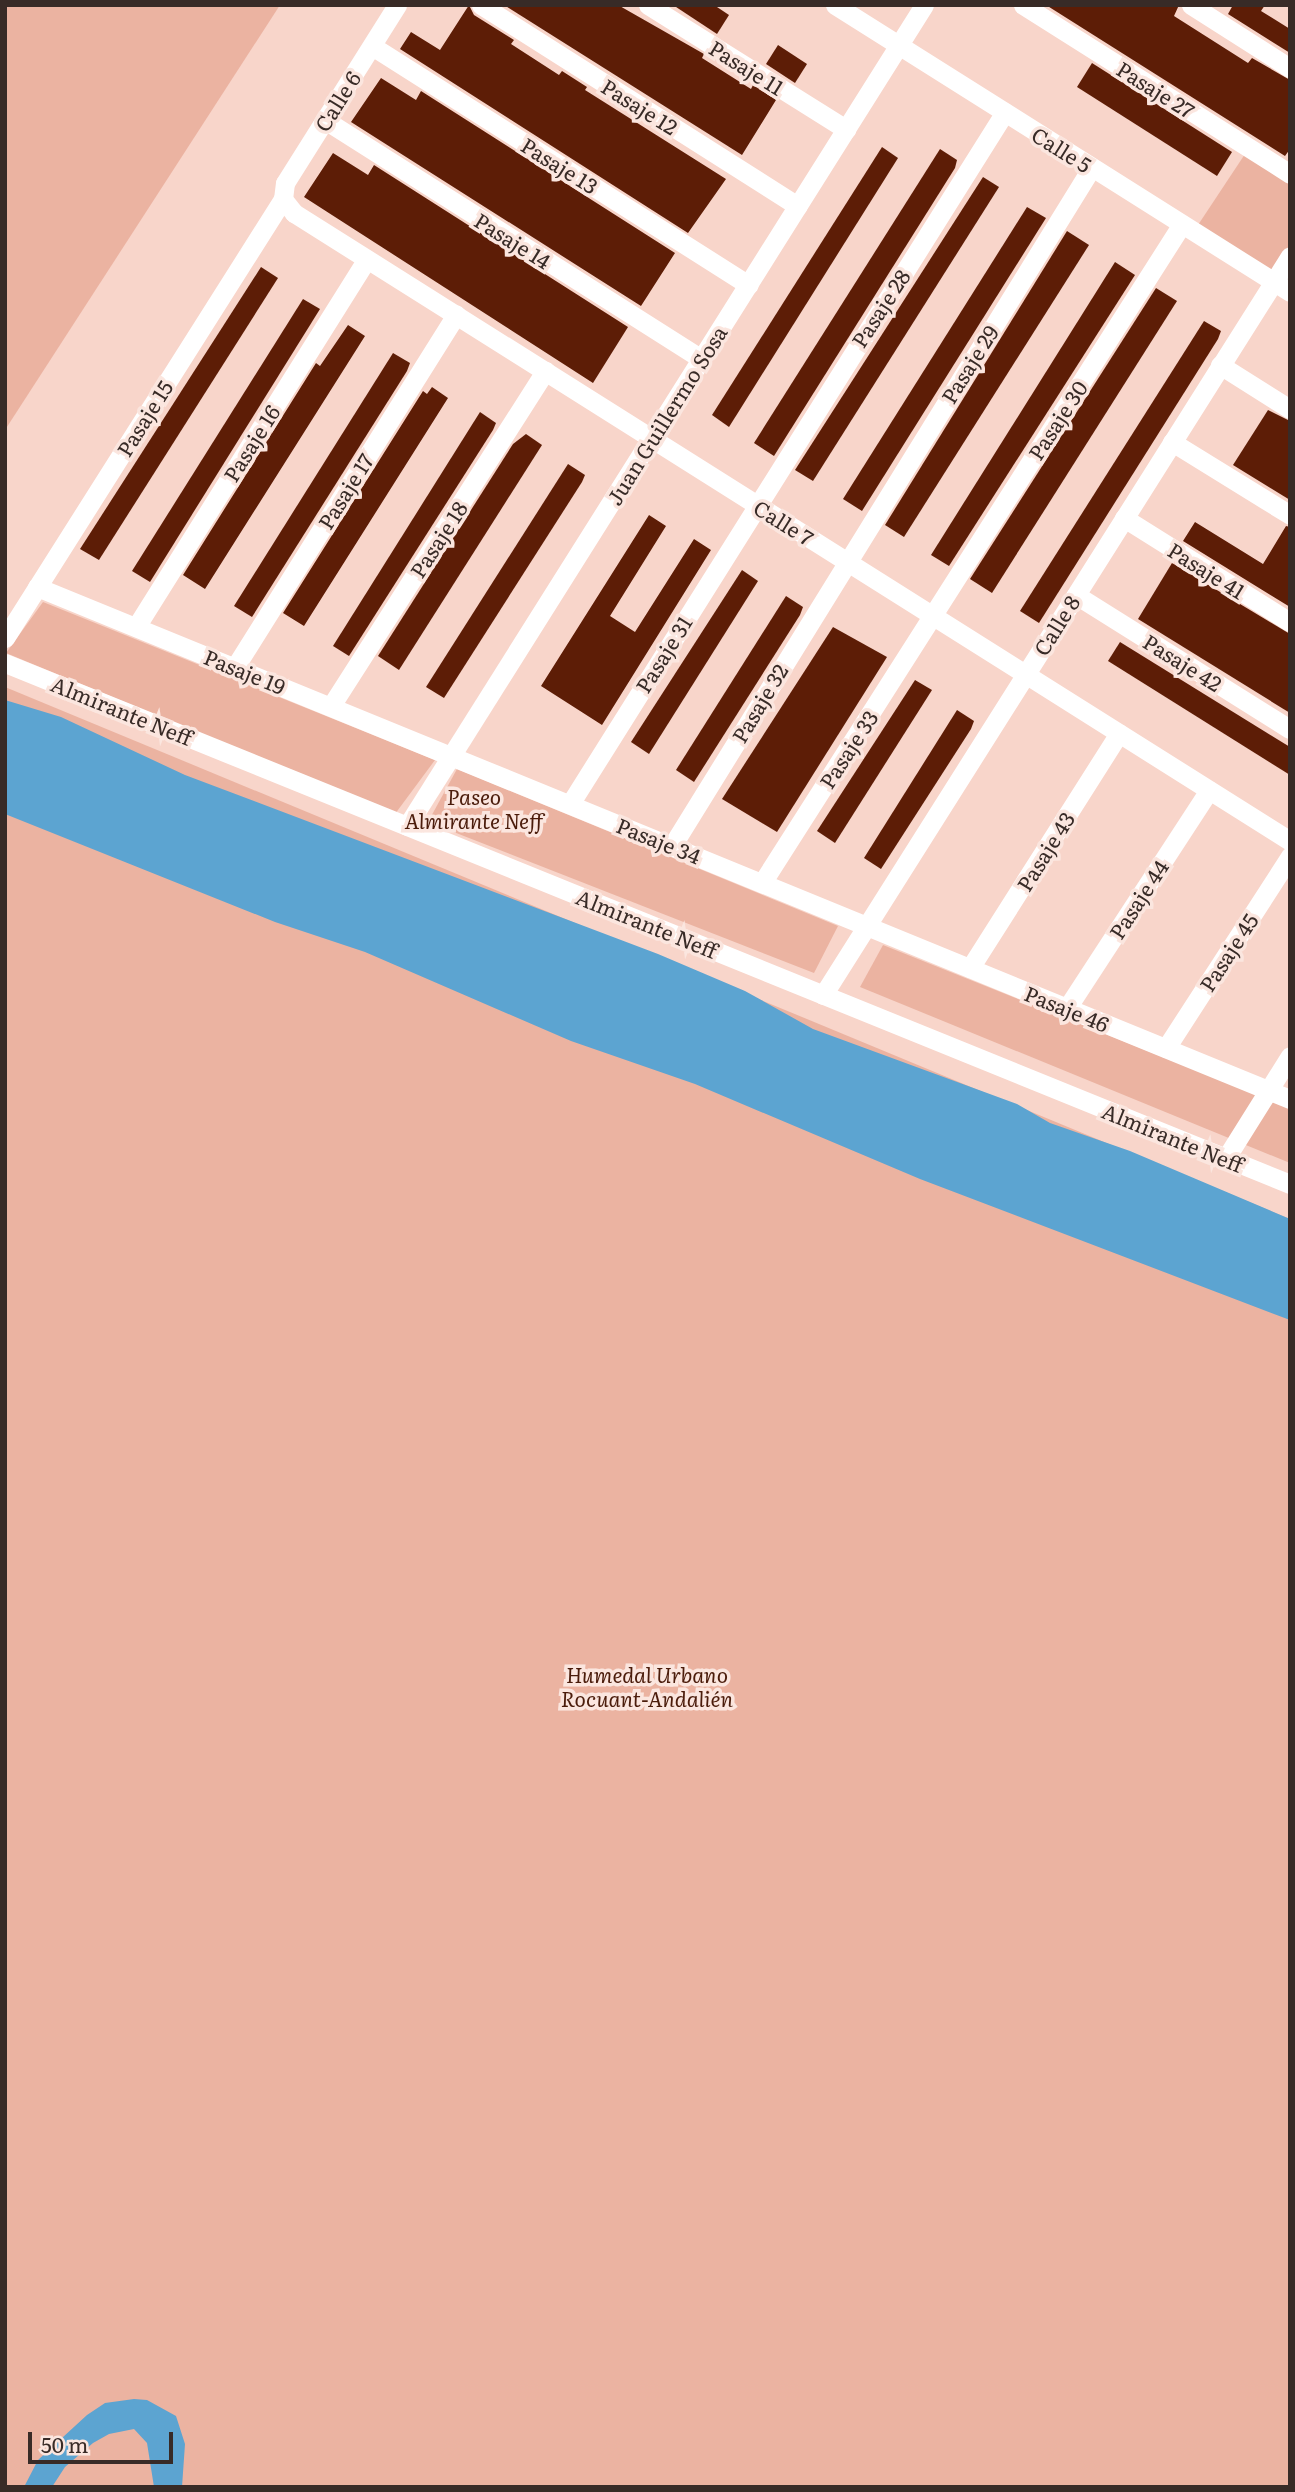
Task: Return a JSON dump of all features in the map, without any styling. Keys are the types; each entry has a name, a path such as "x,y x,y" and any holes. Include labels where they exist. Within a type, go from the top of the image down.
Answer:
{"street":[{"name":"Calle 6","path":"283,199 285,183 397,5"},
{"name":"Pasaje 12","path":"481,5 798,206"},
{"name":"Pasaje 11","path":"649,5 846,130"},
{"name":"Calle 5","path":"835,5 1282,287"},
{"name":"Juan Guillermo Sosa","path":"407,826 924,5"},
{"name":"Pasaje 27","path":"1023,5 1290,174"},
{"path":"1191,5 1290,68"},
{"name":"Pasaje 13","path":"372,46 748,285"},
{"name":"Pasaje 28","path":"755,504 1005,112"},
{"name":"Pasaje 14","path":"325,120 701,359"},
{"name":"Pasaje 29","path":"846,561 1092,167"},
{"name":"Calle 7","path":"283,199 289,209 367,259 1290,841"},
{"name":"Pasaje 15","path":"5,638 283,199"},
{"name":"Pasaje 30","path":"933,615 1182,224"},
{"name":"Calle 8","path":"824,995 1220,365 1282,287 1290,256"},
{"name":"Pasaje 16","path":"136,627 367,259"},
{"name":"Pasaje 17","path":"235,667 456,315"},
{"path":"1220,365 1290,409"},
{"name":"Pasaje 18","path":"331,706 545,371"},
{"path":"1172,442 1290,515"},
{"name":"Pasaje 31","path":"570,804 755,504"},
{"name":"Pasaje 41","path":"1124,518 1290,622"},
{"name":"Pasaje 32","path":"672,846 846,561"},
{"name":"Pasaje 19","path":"37,587 452,755"},
{"name":"Pasaje 42","path":"1076,595 1290,729"},
{"name":"Pasaje 33","path":"762,883 933,615"},
{"name":"Almirante Neff","path":"5,663 1290,1184"},
{"name":"Pasaje 43","path":"970,968 1119,733"},
{"name":"Pasaje 34","path":"452,755 867,926"},
{"name":"Pasaje 44","path":"1067,1008 1209,790"},
{"name":"Pasaje 45","path":"1166,1048 1290,856"},
{"name":"Pasaje 46","path":"867,926 1290,1099"},
{"path":"1226,1158 1290,1056"}],"green space":[{"path":"5,5 280,5 5,430"},
{"path":"1247,151 1290,178 1290,246 1271,275 1196,228"},
{"path":"43,602 435,760 395,814 6,653"},
{"name":"Humedal Urbano Rocuant-Andalién","path":"5,687 1290,1219 1290,2487 5,2487"},
{"name":"Paseo Almirante Neff","path":"457,769 838,926 814,973 428,822"},
{"path":"883,945 1290,1108 1290,1163 860,987"}],"water":[{"path":"5,700 61,717 185,775 658,954 745,991 813,1029 1017,1104 1050,1123 1130,1151 1290,1219 1290,1320 920,1179 695,1084 571,1041 365,952 275,922 5,814"},
{"path":"147,2400 176,2416 185,2444 182,2487 154,2487 147,2443 134,2429 109,2434 93,2443 65,2467 52,2487 24,2487 38,2460 87,2415 105,2403"}],"building":[{"path":"469,5 474,15 514,40 511,44 559,75 562,71 587,87 585,90 726,179 688,233 400,49 411,32 440,50"},
{"path":"504,5 618,5 704,54 702,58 751,89 753,85 776,100 742,155"},
{"path":"673,5 714,5 729,15 717,34"},
{"path":"1046,5 1179,5 1174,16 1248,63 1252,58 1290,80 1290,149 1285,156"},
{"path":"1233,5 1265,5 1261,11 1290,29 1290,53 1228,14"},
{"path":"778,45 807,64 795,83 766,64"},
{"path":"1092,63 1232,152 1217,176 1077,87"},
{"path":"381,78 416,100 421,91 675,253 641,306 351,122"},
{"path":"882,147 898,158 729,427 712,415"},
{"path":"940,149 957,160 955,168 774,456 754,443"},
{"path":"333,153 368,175 374,165 628,327 593,383 304,197"},
{"path":"983,177 999,187 813,481 795,470"},
{"path":"1027,207 1046,218 862,511 843,499"},
{"path":"1067,231 1089,245 904,537 885,525"},
{"path":"1115,262 1135,275 949,566 931,555"},
{"path":"261,267 278,278 99,560 80,549"},
{"path":"1156,288 1177,301 992,593 970,579"},
{"path":"303,299 320,309 150,582 132,571"},
{"path":"1204,321 1221,331 1218,339 1039,623 1020,611"},
{"path":"348,325 365,336 205,589 183,575 316,363 320,366"},
{"path":"393,353 410,363 407,371 252,617 234,606"},
{"path":"432,387 448,398 304,626 283,613 423,391 427,394"},
{"path":"1268,410 1290,421 1290,500 1233,465"},
{"path":"480,412 496,423 493,430 349,656 333,646"},
{"path":"526,434 542,445 399,670 378,656 513,444"},
{"path":"568,464 585,475 582,482 444,698 426,687"},
{"path":"649,515 666,526 610,616 635,632 694,539 711,550 602,725 541,686"},
{"path":"1195,522 1263,564 1286,526 1290,527 1290,607 1183,541"},
{"path":"1172,563 1290,634 1290,713 1138,619"},
{"path":"742,570 758,581 649,754 631,742"},
{"path":"786,596 803,607 800,615 694,782 676,770"},
{"path":"833,627 887,657 777,832 722,799"},
{"path":"1120,642 1290,747 1290,775 1108,661"},
{"path":"915,680 932,690 835,843 817,831"},
{"path":"957,710 974,721 971,729 881,869 864,858"}]}
